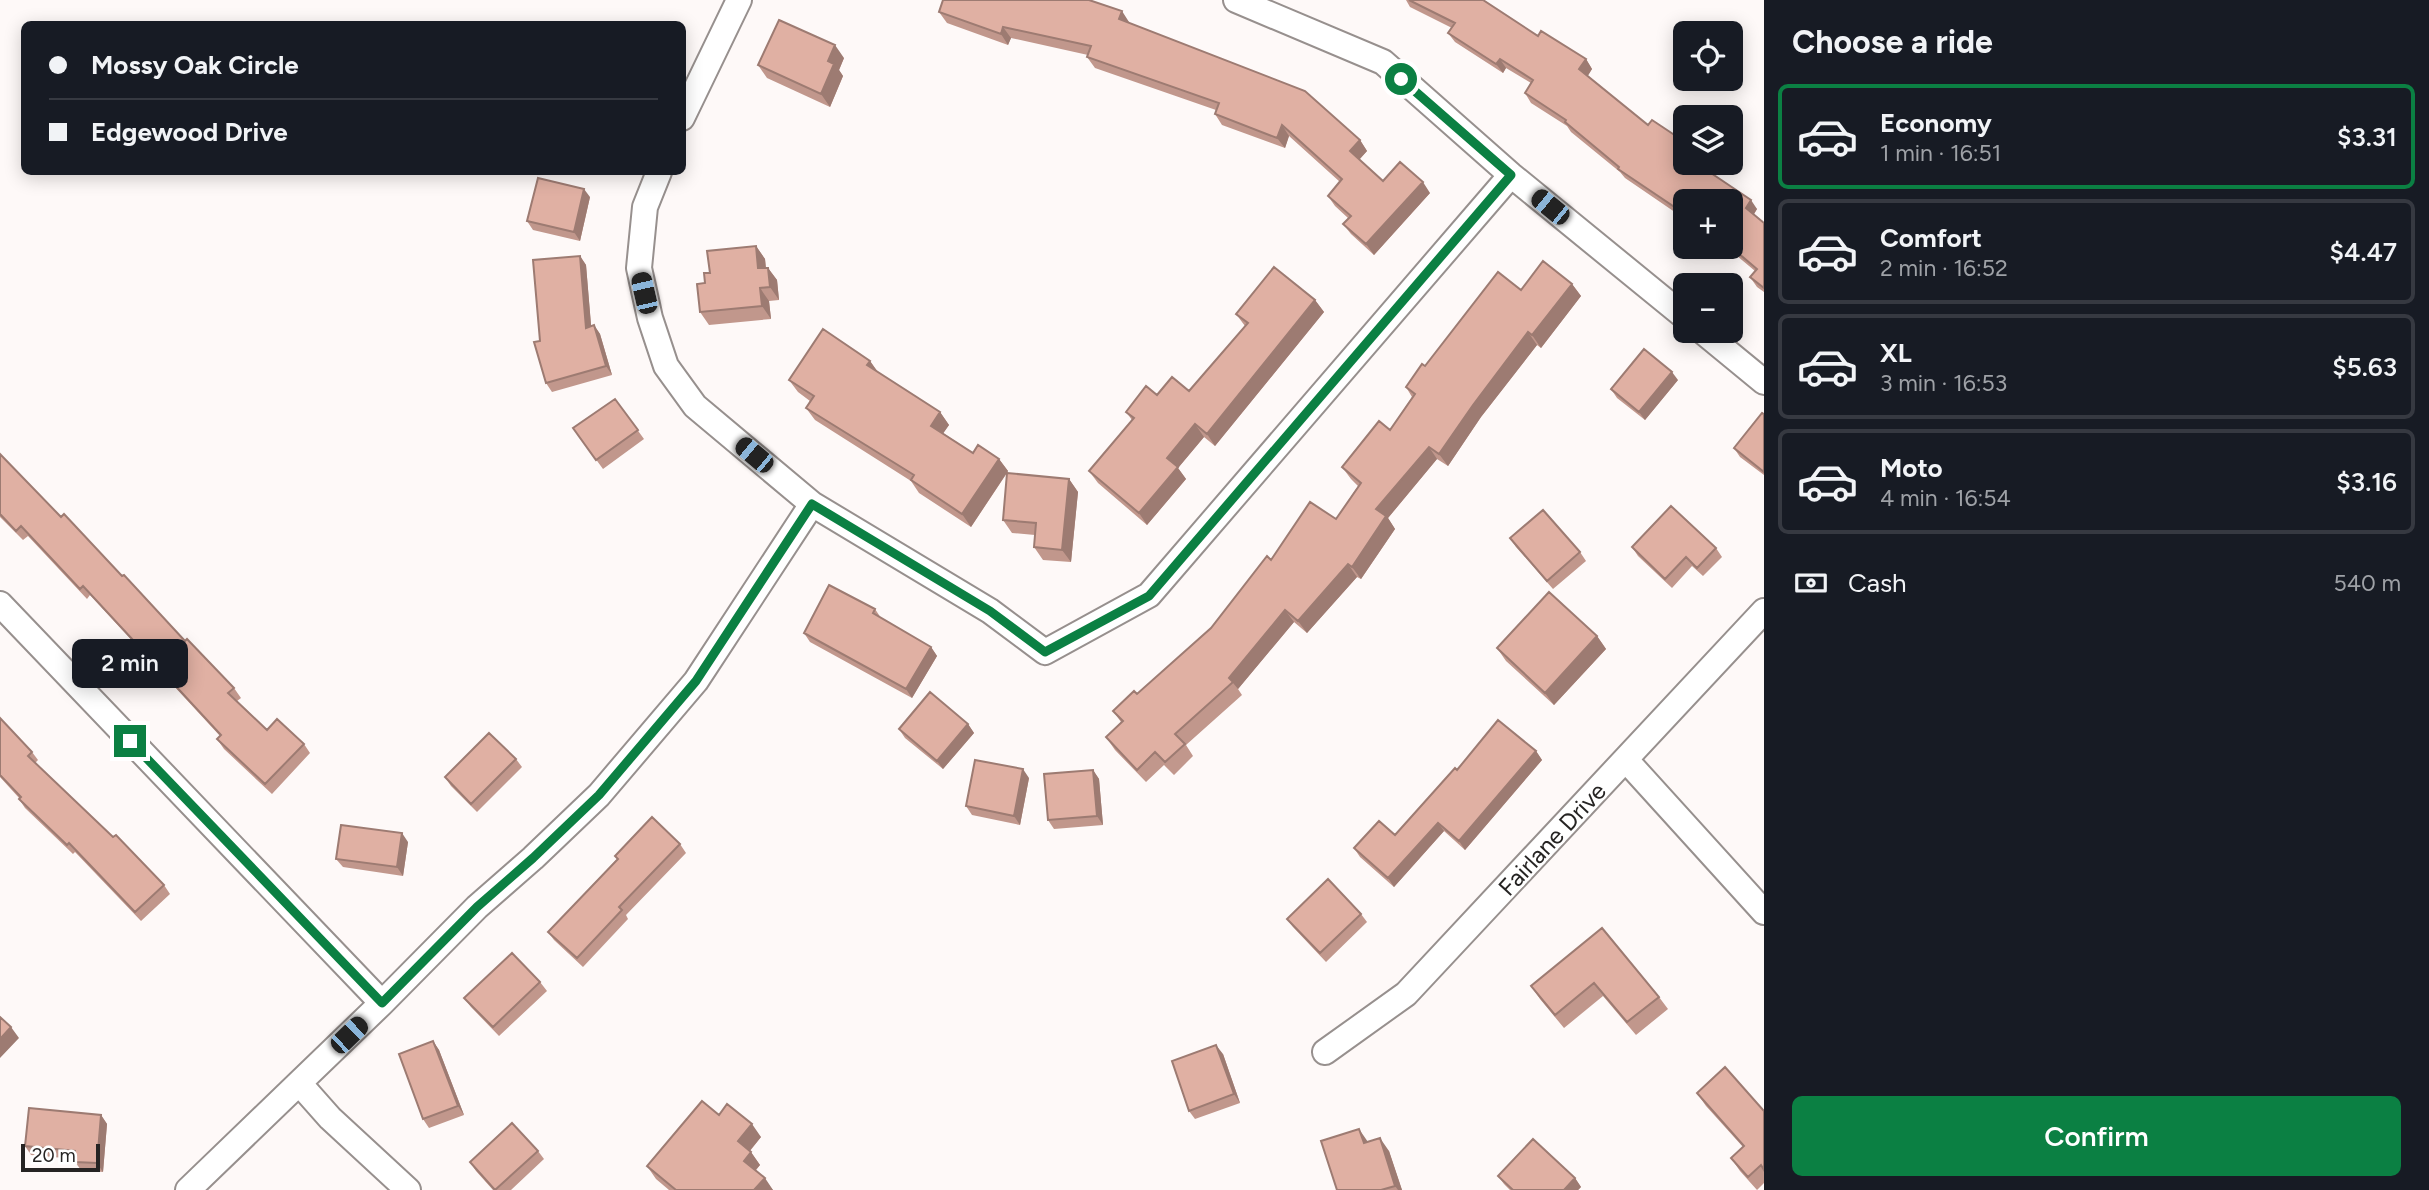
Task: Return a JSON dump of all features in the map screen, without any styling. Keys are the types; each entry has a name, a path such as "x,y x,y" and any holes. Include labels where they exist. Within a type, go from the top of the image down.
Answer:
{"street":[{"path":"686,109 740,0"},
{"path":"1236,0 1383,62 1511,175 1673,307"},
{"path":"658,175 645,206 639,268 650,318 666,366 695,407 812,504 990,611 1045,652 1149,596 1511,175"},
{"path":"1717,343 1764,382"},
{"path":"188,1190 382,1003 477,907 599,795 696,681 812,504"},
{"path":"0,604 382,1003"},
{"name":"Fairlane Drive","path":"1325,1052 1406,994 1764,611"},
{"path":"1626,761 1764,912"},
{"path":"299,1083 330,1118 408,1190"}],"building":[{"path":"943,0 1089,0 1122,11 1119,19 1305,91 1360,140 1350,151 1383,181 1400,162 1423,182 1366,244 1343,224 1351,216 1328,196 1342,179 1282,125 1277,138 1215,114 1219,103 1087,57 1091,46 1003,27 1001,34 939,12"},
{"path":"1409,0 1483,0 1538,36 1541,31 1586,59 1579,69 1648,125 1652,120 1673,134 1673,175 1714,175 1735,189 1673,189 1673,206 1618,169 1619,167 1565,122 1566,120 1525,93 1533,80 1500,59 1496,64 1448,33 1455,23"},
{"path":"779,20 835,45 828,61 834,64 821,94 758,65"},
{"path":"538,178 584,189 574,232 527,221"},
{"path":"1743,195 1751,200 1746,208 1764,223 1764,288 1750,277 1757,269 1743,257"},
{"path":"756,246 758,268 768,268 770,287 760,288 762,306 700,312 697,284 705,283 704,273 710,273 707,251"},
{"path":"580,256 586,328 594,325 606,366 546,383 534,342 540,341 533,260"},
{"path":"1543,261 1572,284 1532,335 1528,332 1439,454 1429,447 1376,509 1386,516 1352,567 1348,564 1298,621 1285,610 1229,678 1233,682 1175,734 1185,744 1165,762 1155,752 1137,770 1106,737 1123,721 1113,711 1134,691 1137,694 1211,628 1267,556 1271,560 1310,502 1336,519 1361,483 1342,467 1379,421 1390,430 1415,394 1406,387 1422,364 1425,366 1498,272 1521,290"},
{"path":"1274,267 1315,300 1207,434 1195,424 1167,458 1178,467 1139,513 1089,471 1134,418 1126,412 1146,386 1157,395 1172,377 1189,391 1248,323 1236,314"},
{"path":"823,329 870,361 867,365 940,412 931,426 973,453 978,445 999,459 962,514 911,480 914,475 806,408 814,396 789,380"},
{"path":"1644,349 1672,372 1639,412 1611,389"},
{"path":"615,399 638,430 596,460 573,428"},
{"path":"1762,413 1764,414 1764,472 1734,448"},
{"path":"0,454 61,517 64,514 185,641 187,639 234,688 228,693 267,730 277,719 304,744 265,784 217,739 221,735 83,586 80,589 21,526 16,531 0,514"},
{"path":"1007,473 1069,479 1062,550 1034,547 1036,523 1003,520"},
{"path":"1671,506 1716,548 1697,568 1686,557 1665,579 1632,547"},
{"path":"1543,510 1580,552 1547,581 1510,538"},
{"path":"829,585 875,609 873,613 931,647 906,689 804,633"},
{"path":"1549,592 1597,636 1545,693 1497,648"},
{"path":"930,692 968,724 937,761 899,729"},
{"path":"0,718 32,752 28,756 113,837 116,835 164,885 135,912 69,843 67,845 19,799 21,797 0,775"},
{"path":"1498,720 1536,751 1459,841 1438,823 1388,878 1354,848 1379,821 1395,835 1455,768 1457,770"},
{"path":"489,733 516,759 471,804 445,777"},
{"path":"975,760 1023,769 1014,816 966,806"},
{"path":"1093,770 1097,816 1048,820 1044,774"},
{"path":"652,817 680,844 619,907 622,910 577,958 548,932 618,859 615,856"},
{"path":"341,825 402,833 397,867 336,859"},
{"path":"1328,879 1361,914 1320,953 1287,919"},
{"path":"1602,928 1659,997 1627,1022 1594,983 1555,1015 1531,986"},
{"path":"512,953 540,982 493,1027 464,998"},
{"path":"0,1017 11,1027 0,1039"},
{"path":"433,1041 458,1106 423,1119 399,1054"},
{"path":"1216,1045 1234,1094 1189,1111 1172,1061"},
{"path":"1725,1067 1764,1111 1764,1170 1761,1165 1748,1177 1731,1158 1744,1146 1697,1093"},
{"path":"702,1101 719,1115 727,1104 752,1124 738,1141 751,1152 744,1161 765,1178 754,1190 676,1190 647,1166"},
{"path":"29,1108 101,1115 97,1163 75,1162 75,1151 25,1146"},
{"path":"512,1123 538,1151 495,1190 470,1162"},
{"path":"1359,1129 1364,1143 1380,1138 1395,1186 1381,1190 1337,1190 1321,1141"},
{"path":"1533,1139 1575,1178 1564,1190 1513,1190 1498,1176"}],"route":[{"path":"130,741 382,1003 477,907 599,795 696,681 812,504 990,611 1045,652 1149,596 1511,175 1401,79"}]}
